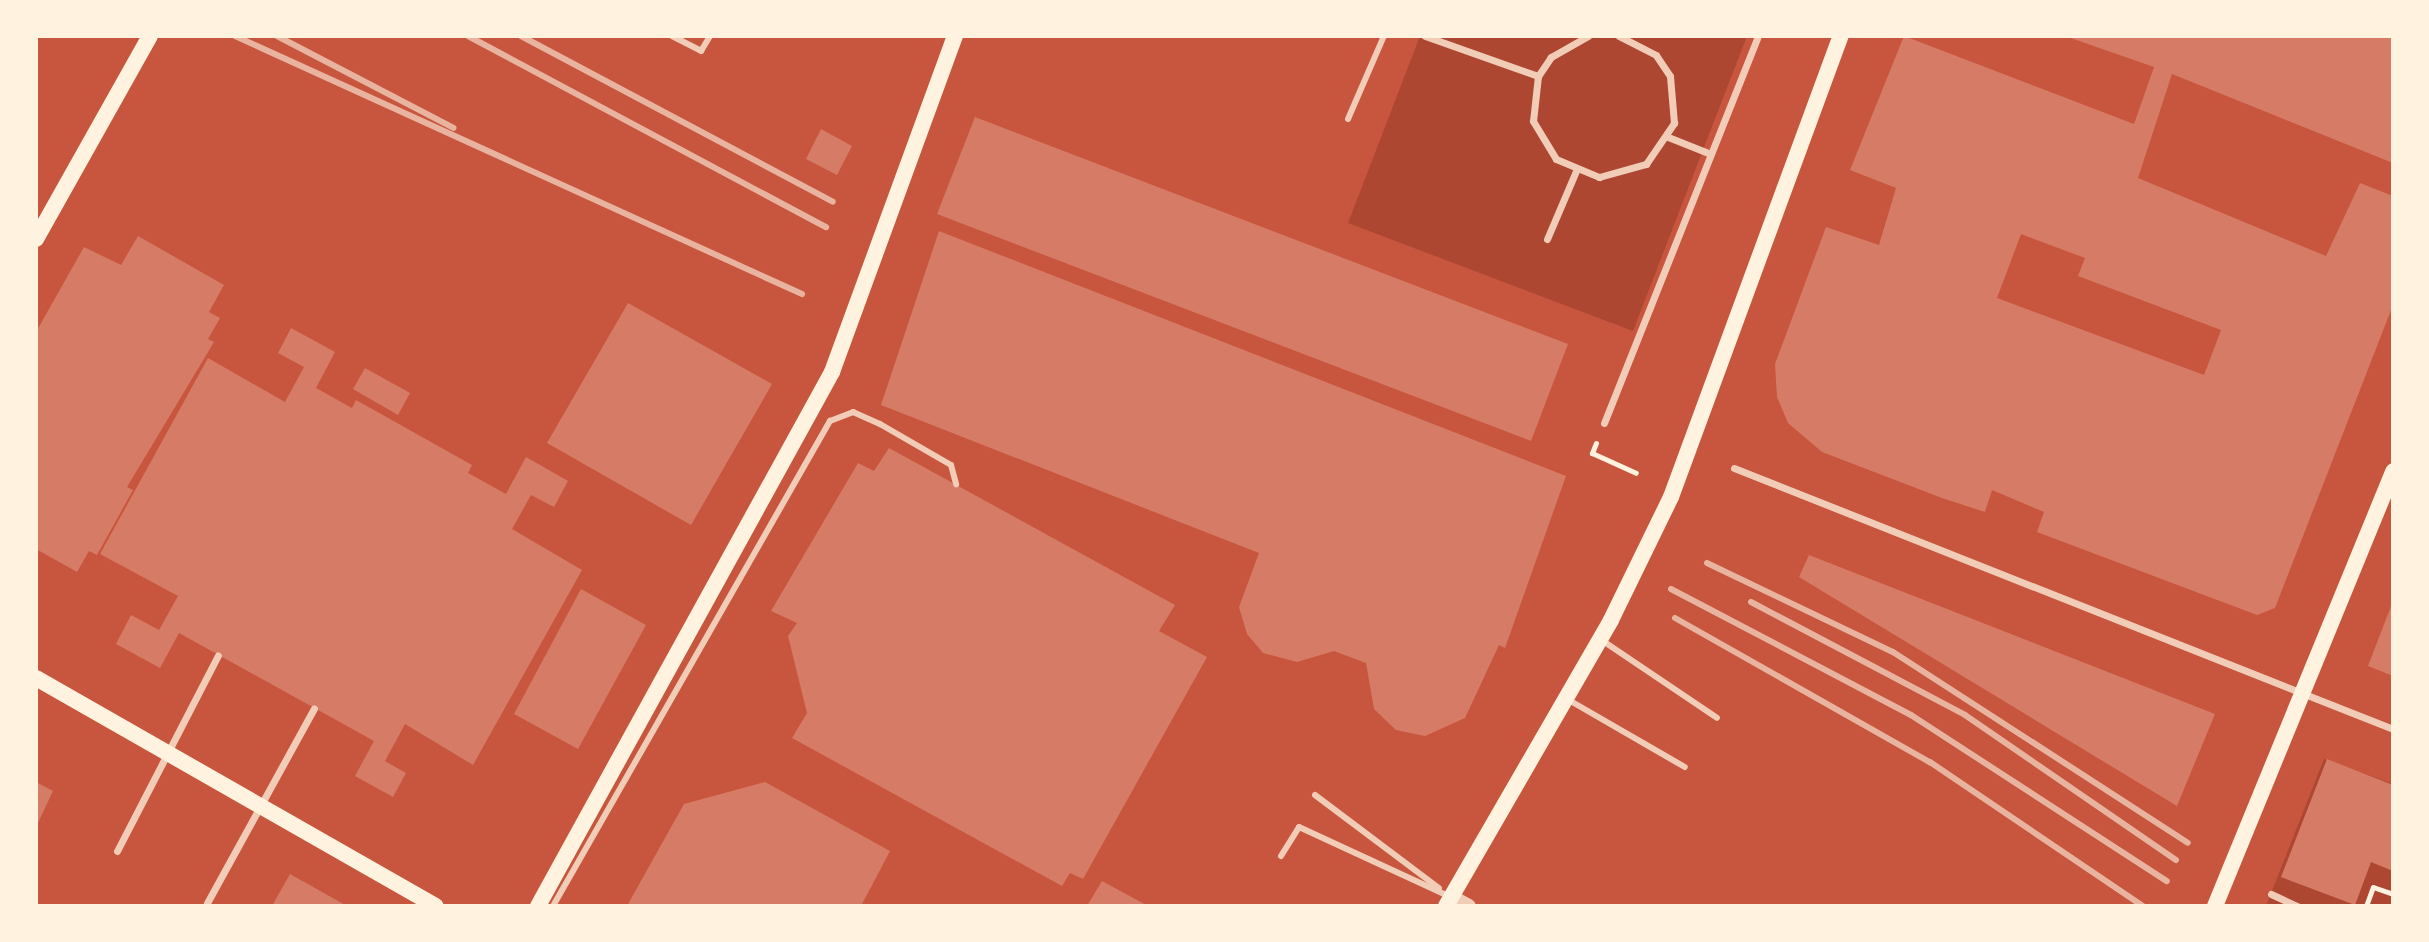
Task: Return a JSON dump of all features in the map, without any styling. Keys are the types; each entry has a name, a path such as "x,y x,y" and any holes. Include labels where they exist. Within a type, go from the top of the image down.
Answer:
{"main road":[{"path":"36,239 150,36"},
{"path":"538,906 733,560 832,372 878,260 955,36"},
{"path":"1449,902 1611,620 1671,497 1841,36"},
{"path":"2215,906 2393,471"},
{"path":"36,678 435,906"}],"street":[{"path":"1425,36 1538,76"},
{"path":"1588,36 1569,43 1538,76 1533,121 1556,159 1576,171 1624,174 1646,164 1668,137 1676,99 1670,76 1656,55 1625,37"},
{"path":"1604,423 1758,36"},
{"path":"1668,137 1711,154"},
{"path":"1547,239 1576,171"},
{"path":"1734,468 2393,729"},
{"path":"117,851 218,655"},
{"path":"207,903 314,708"},
{"path":"2271,894 2297,906"},
{"path":"1449,902 1469,906"}],"lane":[{"path":"672,36 701,51 710,36"},
{"path":"1348,119 1384,36"},
{"path":"553,906 830,421 853,412 880,424 951,465 956,484"},
{"path":"1600,639 1717,718"},
{"path":"1567,699 1685,767"},
{"path":"1315,795 1449,902"},
{"path":"1281,856 1299,827 1449,902"}],"path":[{"path":"1604,423 1592,453 1636,473"},
{"path":"2366,906 2373,887 2393,894"}],"shaded area":[{"path":"1420,36 1747,36 1633,331 1348,223"},
{"path":"2324,759 2393,784 2393,906 2266,906"}],"building":[{"path":"1904,36 2134,124 2154,67 2065,36 2393,36 2393,163 2172,74 2138,178 2326,256 2360,183 2393,196 2393,305 2275,608 2257,615 2037,532 2044,512 1992,490 1985,512 1942,498 1822,452 1788,423 1777,397 1775,364 1826,227 1879,245 1896,188 1850,170","holes":["2021,234 2085,258 2078,276 2221,330 2204,375 1997,298"]},
{"path":"975,117 1568,344 1531,441 937,214"},
{"path":"821,129 852,146 837,175 806,159"},
{"path":"939,231 1566,476 1505,648 1499,645 1465,718 1425,736 1396,730 1374,709 1366,663 1334,651 1297,662 1263,653 1247,634 1239,607 1259,553 881,405"},
{"path":"138,236 224,285 209,312 220,318 208,339 214,342 127,487 133,490 97,555 89,551 77,572 36,549 36,332 84,247 121,265"},
{"path":"628,303 772,384 691,525 547,443"},
{"path":"291,328 335,352 316,388 352,408 356,400 472,465 468,473 506,494 526,457 568,481 554,507 531,495 512,529 582,570 473,765 405,724 385,761 406,773 393,797 355,776 374,741 179,633 160,668 116,644 131,615 159,630 178,596 100,554 208,358 285,402 304,367 278,353"},
{"path":"365,368 410,393 398,415 353,389"},
{"path":"889,448 1175,605 1159,631 1207,657 1083,879 1070,873 1062,886 792,738 807,713 788,636 797,623 771,611 858,463 874,471"},
{"path":"1809,555 2215,714 2177,806 1799,577"},
{"path":"581,589 646,625 578,749 514,714"},
{"path":"2393,601 2393,676 2368,666"},
{"path":"2327,759 2393,785 2393,871 2371,862 2355,905 2281,877"},
{"path":"36,782 53,791 36,827"},
{"path":"765,782 890,851 861,906 627,906 684,804"},
{"path":"290,874 347,906 272,906"},
{"path":"1102,881 1148,906 1087,906"}],"railway":[{"path":"235,36 802,294"},
{"path":"277,36 454,128"},
{"path":"468,36 826,227"},
{"path":"521,36 833,202"},
{"path":"1707,563 1893,652 2188,843"},
{"path":"1671,589 1911,715 2167,881"},
{"path":"1751,602 1965,715 2176,860"},
{"path":"1675,618 1930,762 2143,906"}]}
